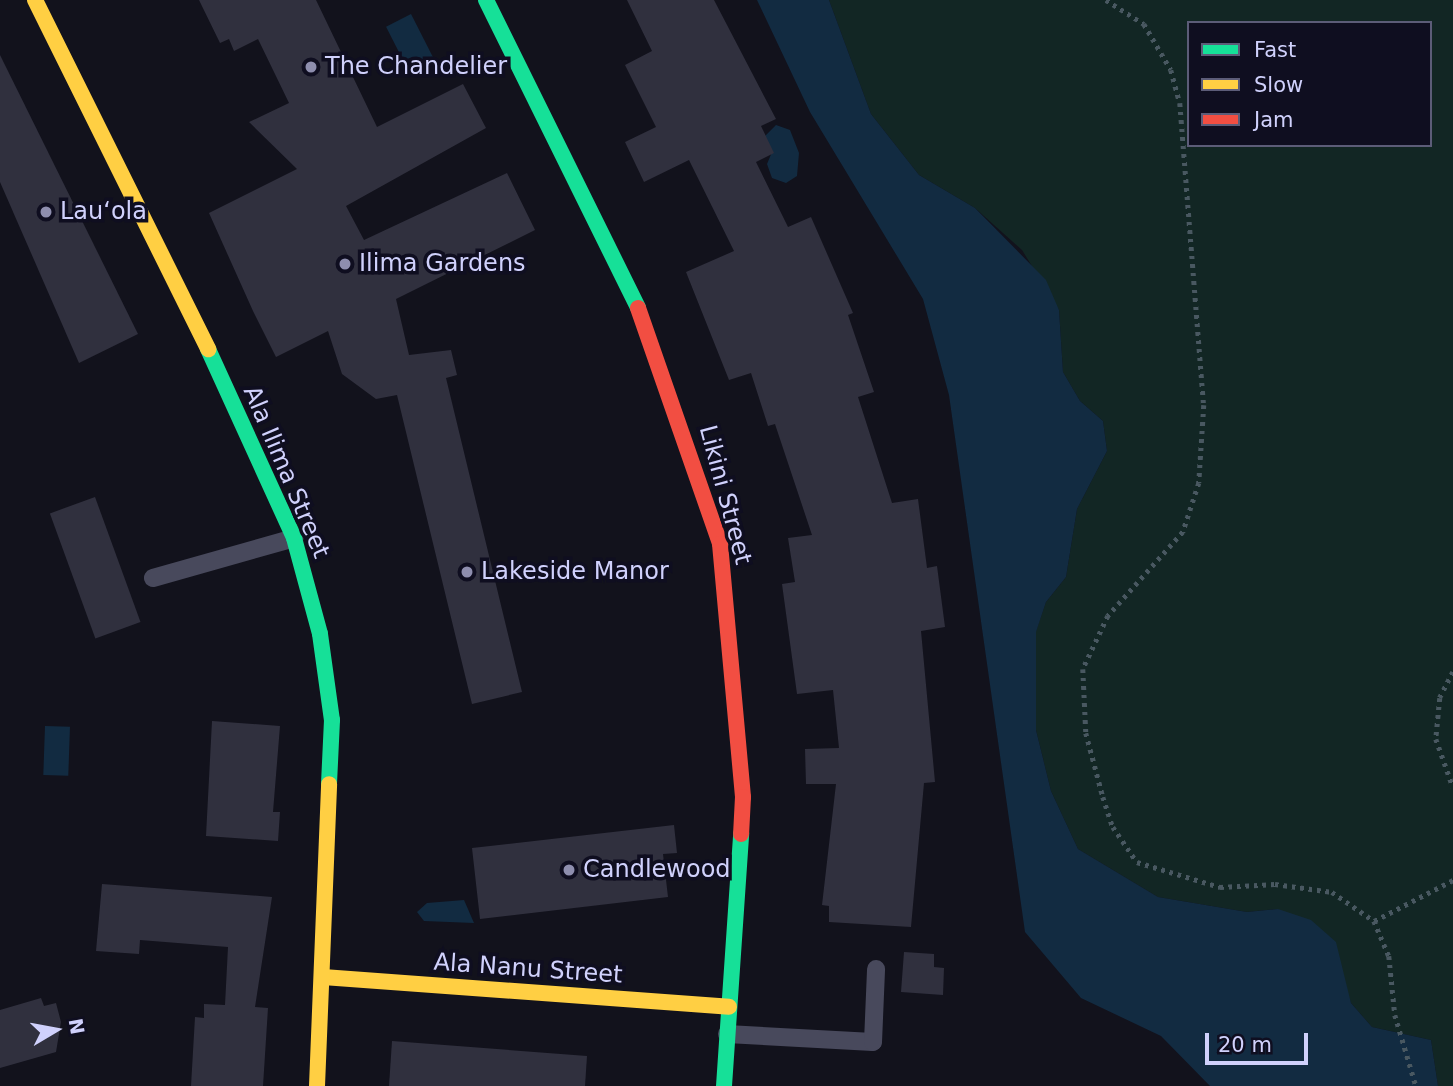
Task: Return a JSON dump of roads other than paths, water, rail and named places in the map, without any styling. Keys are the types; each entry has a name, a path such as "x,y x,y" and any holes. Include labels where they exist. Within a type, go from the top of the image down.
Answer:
{"street":[{"name":"Ala Ilima Street","path":"35,0 252,437 294,538 332,707 317,1086"},
{"name":"Likini Street","path":"486,0 643,318 720,544 743,743 740,897 724,1086"},
{"name":"Ala Nanu Street","path":"323,977 729,1007"}],"lane":[{"path":"153,578 294,538"},
{"path":"727,1034 873,1042 876,969"}],"water":[{"path":"757,0 829,0 871,114 919,175 975,208 1046,280 1059,310 1063,372 1080,401 1103,421 1107,451 1077,509 1066,577 1046,602 1036,632 1036,730 1051,791 1078,849 1158,897 1247,912 1278,909 1311,920 1336,942 1351,1003 1372,1027 1431,1040 1438,1086 1210,1086 1161,1036 1081,998 1025,932 949,395 923,299 810,112"},
{"path":"411,14 434,59 409,72 386,27"},
{"path":"776,125 790,130 799,153 797,176 786,183 772,178 767,164 772,152 765,136"},
{"path":"45,726 70,727 68,776 43,775"},
{"path":"464,900 474,923 424,921 417,912 427,903"}],"place":[{"name":"The Chandelier","path":"311,67"},
{"name":"Lauʻola","path":"46,212"},
{"name":"Ilima Gardens","path":"345,264"},
{"name":"Lakeside Manor","path":"467,572"},
{"name":"Candlewood","path":"569,870"}]}
